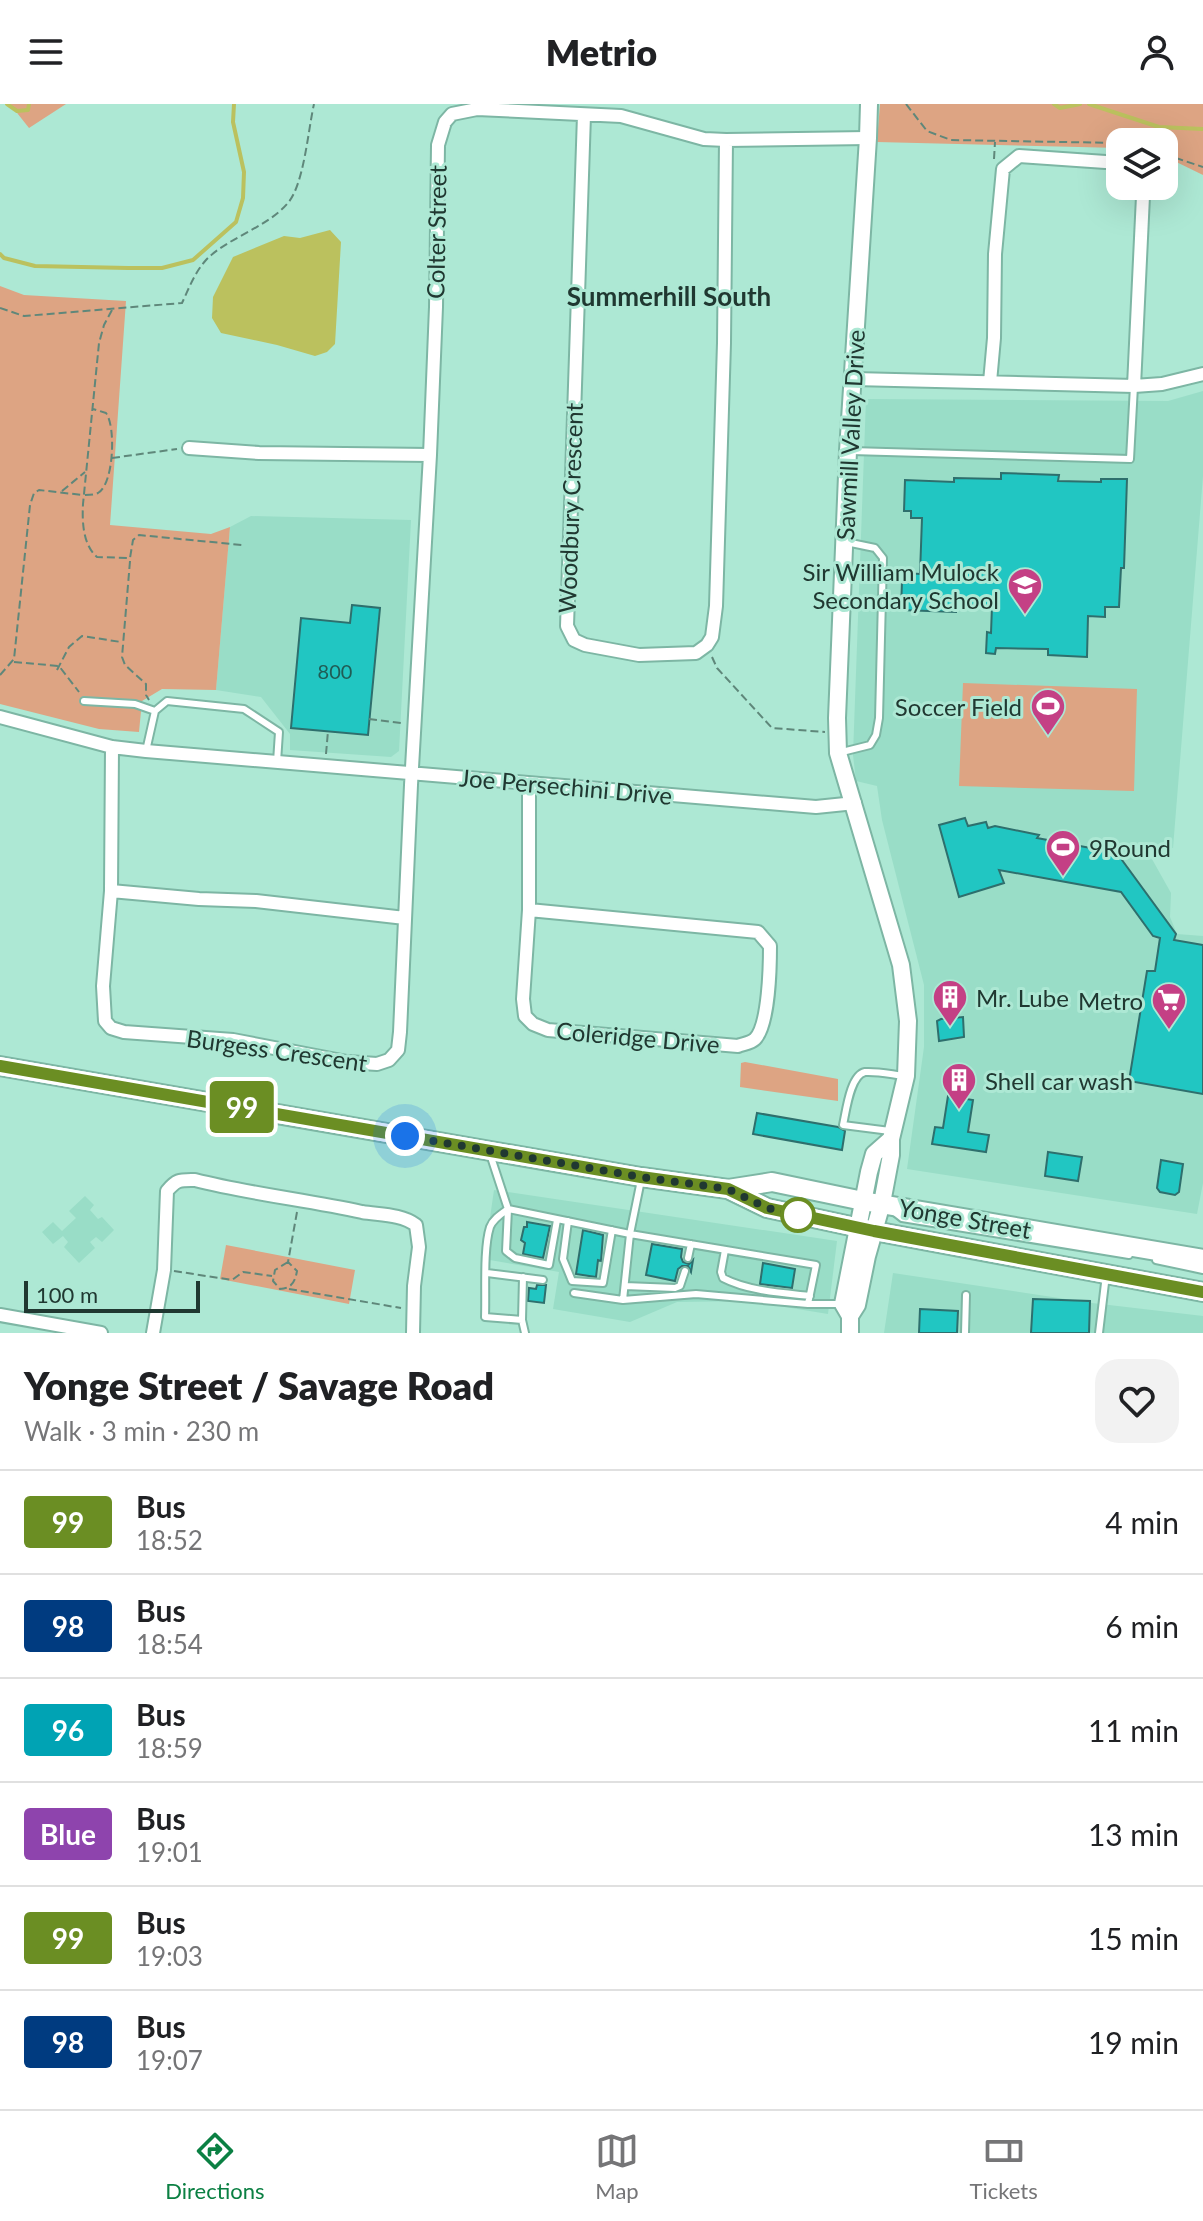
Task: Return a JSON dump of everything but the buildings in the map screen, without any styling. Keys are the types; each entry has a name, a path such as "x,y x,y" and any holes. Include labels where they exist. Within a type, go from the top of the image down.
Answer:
{"main road":[{"name":"Yonge Street","path":"0,1066 641,1177 728,1189 772,1182 1203,1259"},
{"name":"Yonge Street","path":"728,1189 767,1208 1203,1292"}],"street":[{"name":"Sawmill Valley Drive","path":"848,1318 873,1202 891,1155 906,1076 908,1021 901,965 838,753 848,451 869,104"},
{"name":"Colter Street","path":"411,773 430,455 438,145 445,122 452,114 477,109 621,116 704,139 868,138"},
{"name":"Woodbury Crescent","path":"584,115 567,626 574,640 585,645 639,655 696,653 707,645"},
{"path":"707,645 712,637 716,606 726,140"},
{"path":"990,382 995,254 1003,169 1019,156 1106,162"},
{"path":"1134,386 1141,200"},
{"path":"854,379 1134,386 1162,384 1203,374"},
{"path":"190,448 259,453 430,455"},
{"name":"Joe Persechini Drive","path":"0,717 112,747 146,751 816,807 855,803"},
{"name":"Burgess Crescent","path":"112,747 111,891 103,986 105,1021 111,1028 124,1032 233,1040 347,1062 377,1064 389,1060 398,1050 411,773"},
{"name":"Coleridge Drive","path":"529,784 525,1016 533,1024 548,1030 738,1046 754,1040 759,1032 765,1014 770,946 758,932 529,910"},
{"path":"111,891 256,901 405,918"},
{"path":"153,1333 164,1270 167,1191 176,1181 195,1180 399,1217 416,1225 419,1247 413,1333"},
{"path":"0,1315 101,1333"}],"lane":[{"path":"848,451 1130,459 1134,386"},
{"path":"838,753 870,745 876,735 880,703 883,558 875,548 844,542"},
{"path":"84,701 135,704 155,711"},
{"path":"146,751 155,711 167,701 244,709 279,732 277,762"},
{"path":"893,1135 843,1125 851,1088 857,1076 865,1072 906,1076"},
{"path":"489,1150 508,1209 506,1251 515,1258 549,1265 557,1220"},
{"path":"623,1300 630,1234 641,1177"},
{"path":"873,1202 902,1218 1203,1270"},
{"path":"522,1320 485,1317 491,1225 508,1209 630,1234 816,1265 809,1300"},
{"path":"568,1221 563,1259 572,1281 603,1283 612,1230"},
{"path":"688,1258 691,1244"},
{"path":"725,1250 721,1272 728,1281 809,1300 848,1318"},
{"path":"625,1286 675,1288 680,1286 685,1271"},
{"path":"487,1273 543,1280"},
{"path":"1099,1333 1105,1283 1110,1274"},
{"path":"523,1277 522,1320 525,1333"},
{"path":"1156,1283 1203,1282"},
{"path":"574,1293 623,1300 696,1294 809,1300"},
{"path":"965,1333 966,1295"}],"path":[{"path":"0,308 24,316 182,303 208,258 288,204 297,188 314,104"},
{"path":"906,104 927,131 951,140 1106,143"},
{"path":"995,140 994,162 1003,169"},
{"path":"1178,159 1203,167"},
{"path":"112,310 99,343 83,524 90,551 95,556 130,558 130,555"},
{"path":"0,675 14,659 30,505 36,490 84,496 97,494 109,474 110,418 104,412 92,409"},
{"path":"110,458 190,448"},
{"path":"61,492 86,472"},
{"path":"155,711 146,695 146,684 125,665 122,657 133,540 139,535 242,545"},
{"path":"58,668 69,647 82,636 122,642"},
{"path":"707,645 717,668 772,728 838,733"},
{"path":"12,661 58,668 80,693"},
{"path":"0,666 7,667"},
{"path":"369,719 414,725"},
{"path":"325,766 328,731"},
{"path":"299,1199 288,1262 275,1270 273,1281 280,1289 413,1310"},
{"path":"288,1262 297,1271 295,1282 288,1288"},
{"path":"164,1270 232,1280 243,1272 274,1276"}],"shaded area":[{"path":"10,104 66,104 29,128"},
{"path":"880,104 1203,104 1203,175 1178,163 1178,128 1106,128 1106,148 877,142"},
{"path":"330,230 341,242 335,344 327,352 315,356 221,333 212,318 213,297 233,257 284,236 300,238"},
{"path":"0,286 24,295 126,301 110,525 211,534 230,527 216,690 162,689 142,701 139,732 99,729 0,704"},
{"path":"1203,391 1203,476 1173,848 1143,843 1171,893 1170,917 1177,934 1203,936 1203,1183 1197,1214 907,1169 924,1047 924,985 882,820 877,786 856,781 853,755 866,399 1168,401"},
{"path":"251,516 411,520 399,751 391,757 290,750 290,734 261,697 216,690 230,527"},
{"name":"Soccer Field","path":"963,683 1137,689 1134,791 959,786"},
{"path":"741,1063 838,1079 838,1101 740,1087"},
{"path":"494,1190 837,1241 828,1314 748,1301 677,1302 630,1322 553,1309 559,1272 484,1259"},
{"path":"85,1196 94,1205 90,1210 114,1230 102,1242 96,1237 90,1242 95,1248 79,1263 64,1247 68,1242 63,1236 53,1244 42,1232 53,1222 62,1231 76,1218 69,1211"},
{"path":"226,1245 355,1270 349,1304 220,1279"},
{"path":"893,1273 1203,1316 1203,1333 884,1333"}],"waterway":[{"path":"7,104 17,111 28,110 29,104"},
{"path":"0,254 4,258 35,266 162,268 193,260 236,222 243,198 244,172 233,122 234,104"},
{"path":"1054,104 1060,108 1080,104"},
{"path":"1089,104 1159,127 1203,129"}],"bus line":[{"name":"99","path":"0,1066 641,1177 728,1189 767,1208 788,1213 1203,1292"}],"place":[{"name":"Sir William Mulock Secondary School","path":"1025,616"},
{"name":"Soccer Field","path":"1048,737"},
{"name":"9Round","path":"1063,878"},
{"name":"Mr. Lube","path":"950,1028"},
{"name":"Metro","path":"1169,1031"},
{"name":"Shell car wash","path":"959,1111"}],"district":[{"name":"Summerhill South","path":"669,296"}],"route":[{"path":"405,1136 728,1189 767,1208 798,1215"}]}
